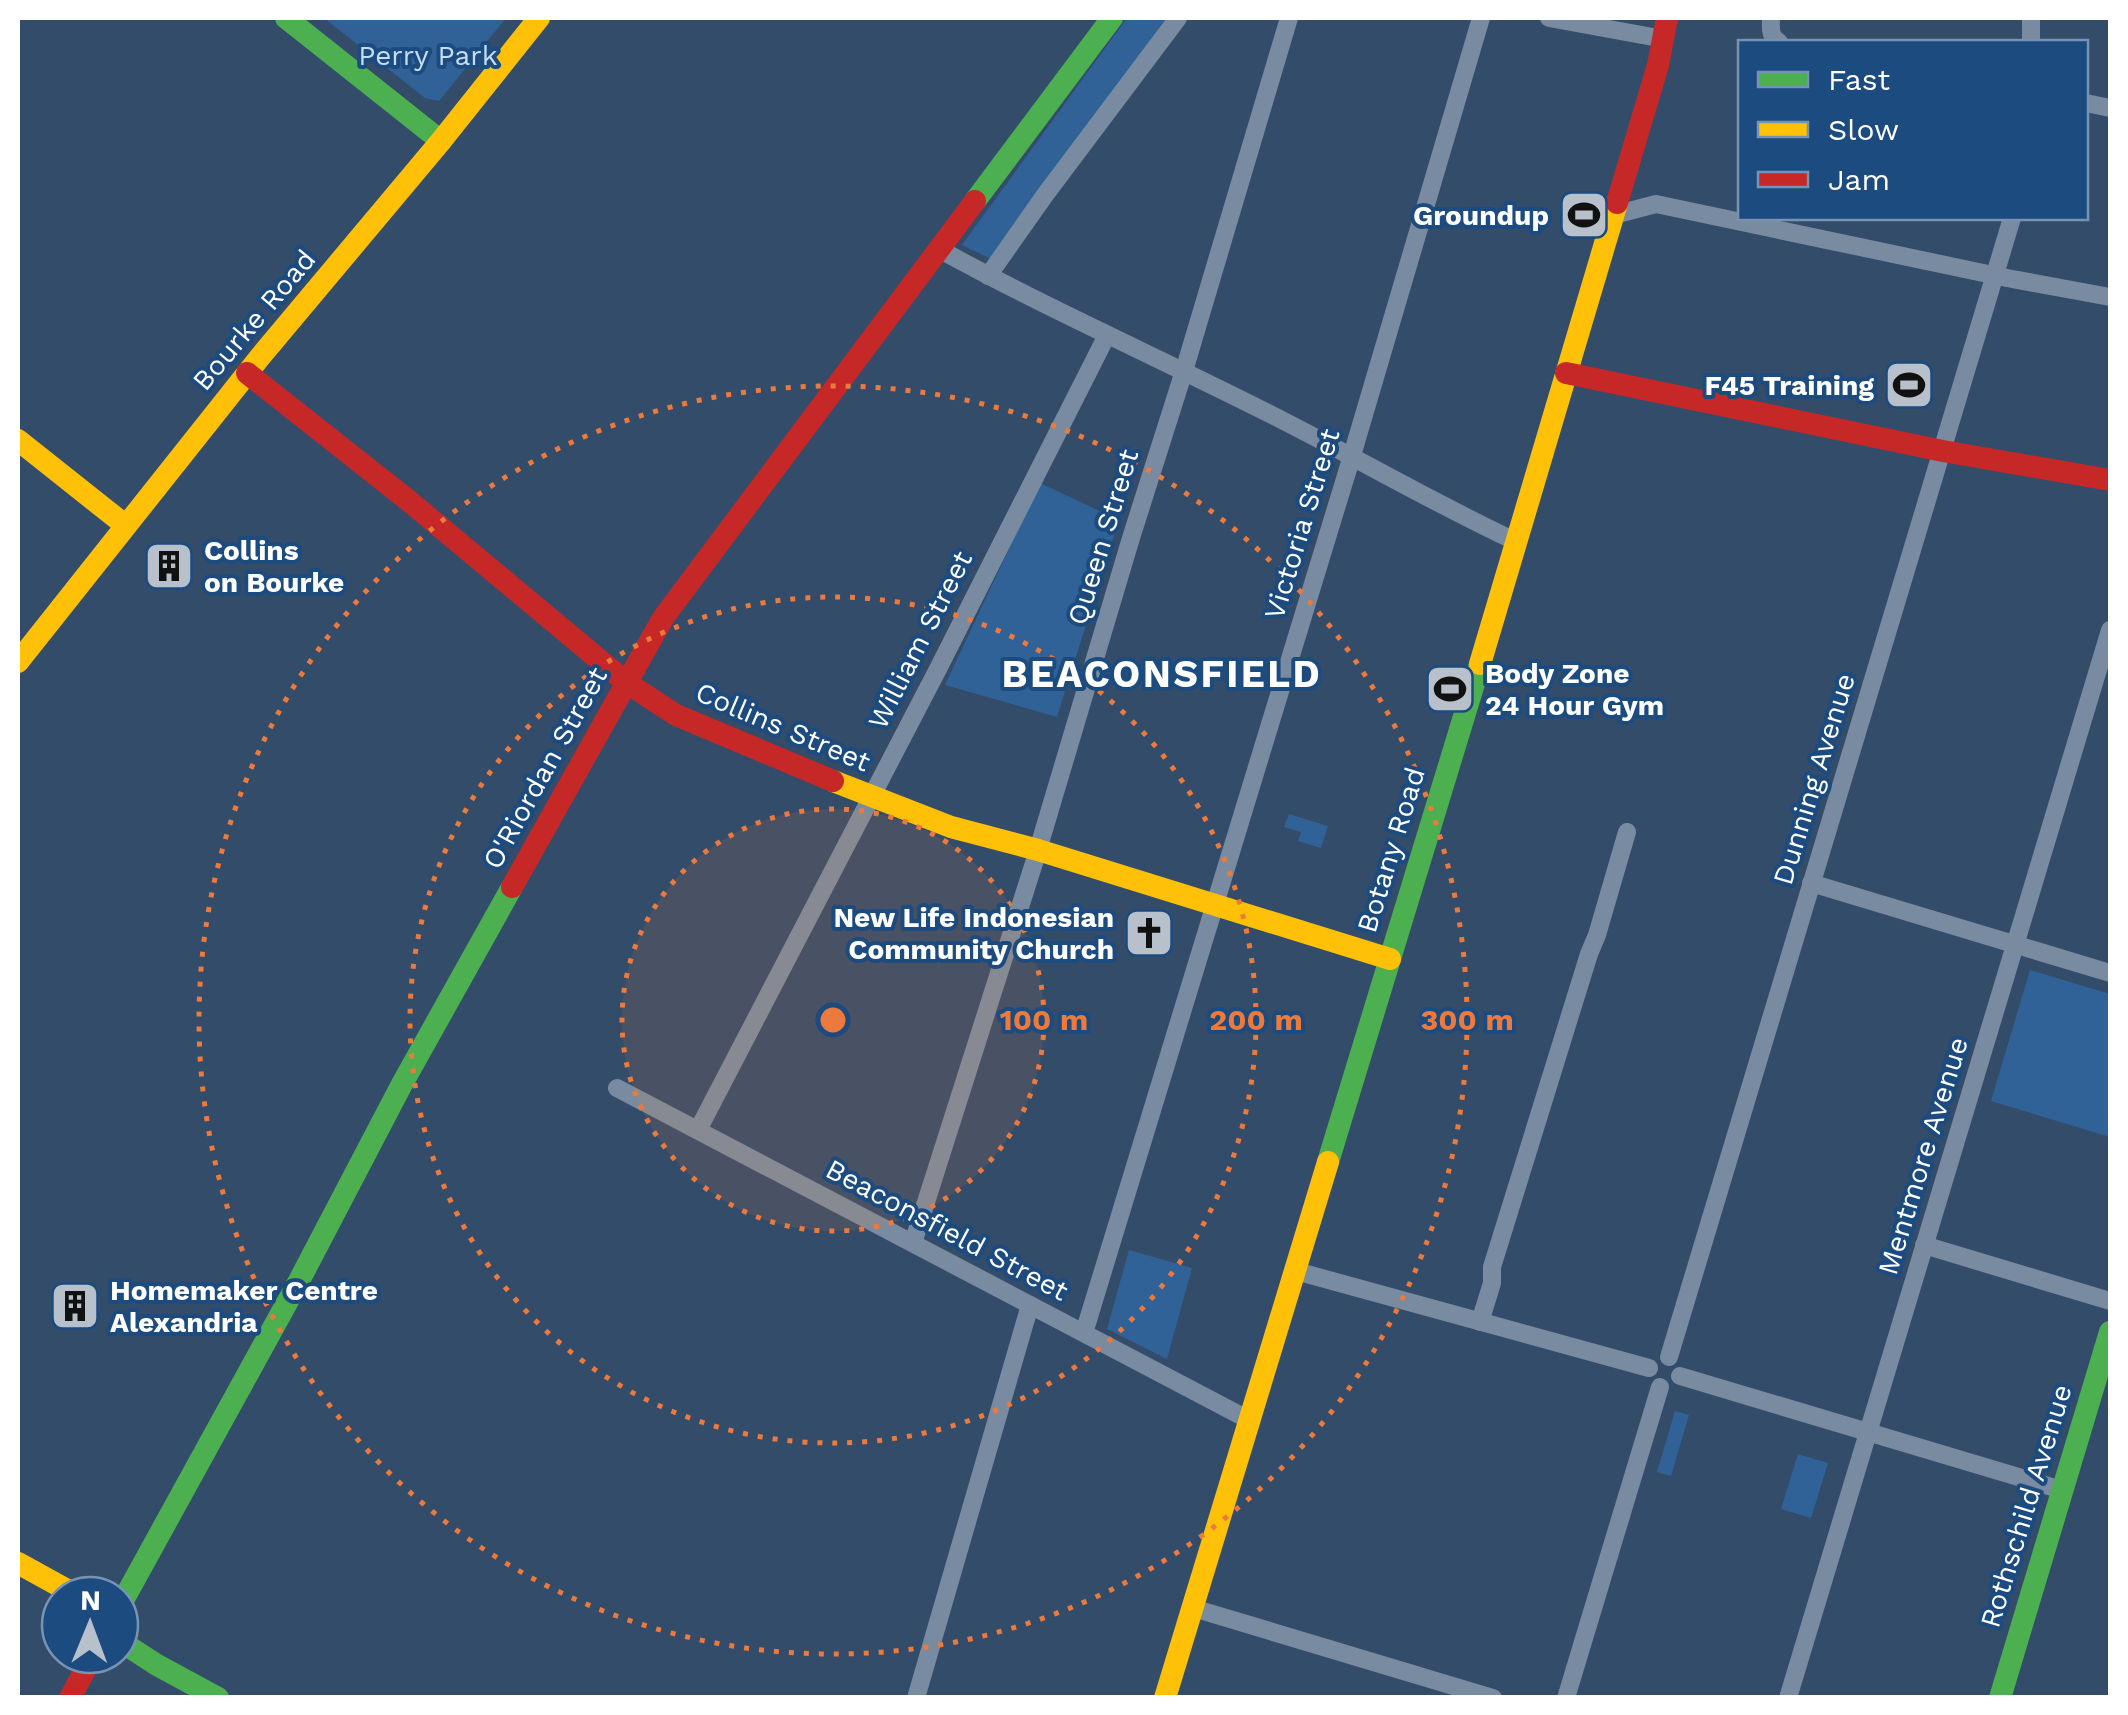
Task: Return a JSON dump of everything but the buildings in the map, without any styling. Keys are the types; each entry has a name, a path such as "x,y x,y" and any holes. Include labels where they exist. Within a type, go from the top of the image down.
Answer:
{"main road":[{"path":"286,18 442,141"},
{"name":"Bourke Road","path":"18,662 247,373 442,141 539,18"},
{"name":"O'Riordan Street","path":"137,1575 402,1084 669,608 1112,18"},
{"name":"Botany Road","path":"1166,1698 1516,542 1666,28"},
{"name":"Collins Street","path":"247,373 628,683 676,715 951,827 1038,850 1390,959"},
{"path":"1566,374 1944,451 2110,480"},
{"path":"18,440 125,526"},
{"name":"Rothschild Avenue","path":"2000,1698 2110,1332"},
{"path":"18,1563 40,1575"},
{"path":"140,1654 218,1698"},
{"path":"70,1698 82,1675"}],"street":[{"path":"988,276 1178,18"},
{"name":"Queen Street","path":"913,1243 1038,850 1289,18"},
{"name":"Victoria Street","path":"1084,1333 1352,457 1481,18"},
{"path":"1550,18 1666,28"},
{"path":"1614,214 1656,204 2110,297"},
{"name":"Dunning Avenue","path":"1670,1357 2011,220"},
{"path":"939,248 1516,542"},
{"name":"William Street","path":"698,1130 1107,335"},
{"name":"Mentmore Avenue","path":"1788,1698 2110,630"},
{"path":"1480,1322 1492,1282 1492,1267 1627,832"},
{"path":"1812,883 2110,974"},
{"name":"Beaconsfield Street","path":"616,1088 1251,1421"},
{"path":"1924,1246 2110,1301"},
{"path":"1296,1271 1649,1368"},
{"path":"916,1698 1030,1305"},
{"path":"1649,1368 1657,1358 1670,1357 1677,1362 1680,1376"},
{"path":"1649,1368 1652,1382 1660,1387 1672,1386 1680,1376"},
{"path":"1680,1376 2062,1490"},
{"path":"1566,1698 1660,1387"},
{"path":"1193,1608 1493,1698"}],"green space":[{"name":"Perry Park","path":"324,18 506,18 439,101 425,98"},
{"path":"1127,18 1166,18 993,260 962,245"},
{"path":"1040,483 1119,520 1057,717 945,685"},
{"path":"1289,814 1328,826 1321,848 1298,841 1301,832 1284,827"},
{"path":"2030,970 2110,994 2110,1137 1991,1101"},
{"path":"1129,1250 1192,1268 1167,1359 1107,1329"},
{"path":"1675,1411 1689,1415 1671,1476 1657,1472"},
{"path":"1798,1454 1828,1463 1811,1518 1781,1509"}],"traffic: fast":[{"path":"286,18 441,141"},
{"path":"975,201 1112,18"},
{"path":"1328,1162 1480,664"},
{"path":"137,1575 512,887"},
{"path":"2000,1698 2110,1332"},
{"path":"140,1654 218,1698"}],"traffic: slow":[{"path":"18,662 260,357 539,18"},
{"path":"1480,664 1617,203"},
{"path":"18,440 125,525"},
{"path":"833,781 951,827 1038,850 1390,959"},
{"path":"1165,1698 1328,1162"},
{"path":"18,1563 40,1575"}],"traffic: jam":[{"path":"1617,203 1658,65 1667,18"},
{"path":"512,887 663,618 975,201"},
{"path":"247,373 409,501 627,683 676,715 833,781"},
{"path":"1566,373 1943,451 2110,480"},
{"path":"70,1698 82,1675"}],"place":[{"name":"Groundup","path":"1584,215"},
{"name":"F45 Training","path":"1909,385"},
{"name":"Collins on Bourke","path":"169,566"},
{"name":"Body Zone 24 Hour Gym","path":"1450,689"},
{"name":"New Life Indonesian Community Church","path":"1149,933"},
{"name":"Homemaker Centre Alexandria","path":"75,1306"}],"district":[{"name":"BEACONSFIELD","path":"1162,674"}]}
